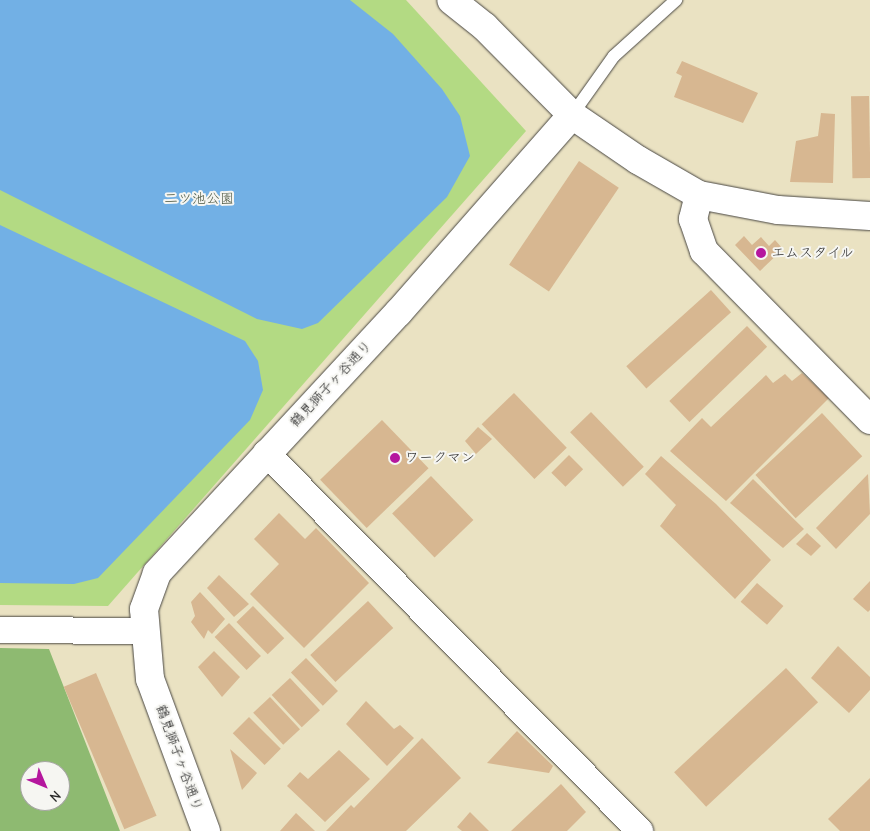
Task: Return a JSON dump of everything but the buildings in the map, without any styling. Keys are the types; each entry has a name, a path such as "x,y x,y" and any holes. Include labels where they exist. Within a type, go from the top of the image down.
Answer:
{"main road":[{"path":"451,0 485,27 572,115 638,160 700,195 778,210 870,216"},
{"name":"鶴見獅子ヶ谷通り","path":"206,831 150,678 143,631 144,609 156,573 398,313 572,115"},
{"path":"700,195 693,218 704,251 870,420"}],"street":[{"path":"266,453 640,831"},
{"path":"0,630 143,631"}],"lane":[{"path":"572,115 614,56 676,0"}],"green space":[{"name":"二ツ池公園","path":"0,0 406,0 526,131 108,606 0,605"},
{"path":"0,648 49,649 120,831 0,831"}],"water":[{"path":"0,0 350,0 393,34 442,89 460,116 470,156 447,197 318,323 302,329 257,319 0,190"},
{"path":"0,225 245,341 258,361 263,390 250,420 98,578 74,584 0,583"}],"place":[{"name":"エムスタイル","path":"761,253"},
{"name":"ワークマン","path":"395,458"}]}
